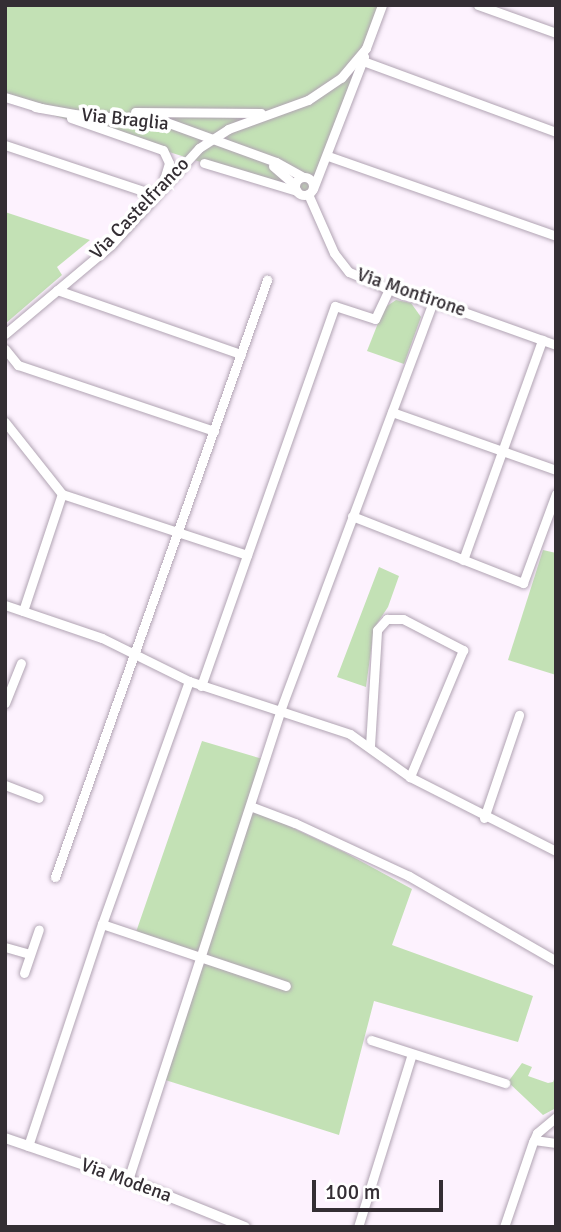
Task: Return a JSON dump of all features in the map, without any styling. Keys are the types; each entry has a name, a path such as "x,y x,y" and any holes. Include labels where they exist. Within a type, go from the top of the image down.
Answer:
{"main road":[{"name":"Via Modena","path":"5,1138 128,1180 245,1227"}],"street":[{"name":"Via Castelfranco","path":"310,192 328,156 382,5"},
{"path":"478,5 556,33"},
{"name":"Via Castelfranco","path":"5,334 111,245 157,192 213,137 308,100 341,78 366,48"},
{"path":"363,61 556,132"},
{"name":"Via Braglia","path":"5,97 163,150 169,163 157,192"},
{"name":"Via Castelfranco","path":"35,107 211,115 289,108"},
{"name":"Via Braglia","path":"35,107 74,114 153,119 213,137"},
{"path":"213,137 303,177 296,188"},
{"path":"5,145 157,192"},
{"path":"257,155 296,188"},
{"path":"328,156 556,236"},
{"path":"204,163 310,192"},
{"name":"Via Montirone","path":"303,177 312,182 310,192 340,262 349,272 432,304 447,306 556,345"},
{"path":"55,877 267,280"},
{"path":"201,686 335,306 375,319 390,288"},
{"path":"57,290 242,354"},
{"path":"128,1180 280,711 432,304"},
{"path":"463,560 542,340"},
{"path":"5,349 19,365 214,432"},
{"path":"393,412 556,470"},
{"path":"5,422 62,494 247,555"},
{"path":"23,611 62,494"},
{"path":"352,516 523,583 556,494"},
{"path":"5,605 102,638 201,686 327,725 370,747 410,777 484,818 556,852"},
{"path":"370,747 377,630 387,619 402,619 463,650 410,777"},
{"path":"5,703 21,663"},
{"path":"28,1146 102,924 189,681"},
{"path":"484,818 519,715"},
{"path":"5,785 39,798"},
{"path":"250,806 295,823 409,876 555,961"},
{"path":"102,924 286,986"},
{"path":"24,972 39,929"},
{"path":"5,947 30,954"},
{"path":"370,1041 505,1083"},
{"path":"358,1227 412,1054"},
{"path":"504,1227 536,1136 556,1117"},
{"path":"536,1136 556,1141"}],"green space":[{"path":"5,5 382,5 314,198 5,100"},
{"path":"5,212 90,240 57,267 62,275 5,324"},
{"path":"396,300 411,303 421,317 404,364 367,351 384,308"},
{"path":"543,550 556,553 556,675 508,660"},
{"path":"379,567 399,576 388,607 374,628 366,687 337,677"},
{"path":"202,741 266,760 250,808 344,852 412,889 392,945 533,996 518,1042 374,1001 339,1135 159,1078 199,956 135,935"},
{"path":"522,1063 532,1067 528,1076 548,1083 553,1082 556,1074 556,1108 543,1115 508,1082"}]}
